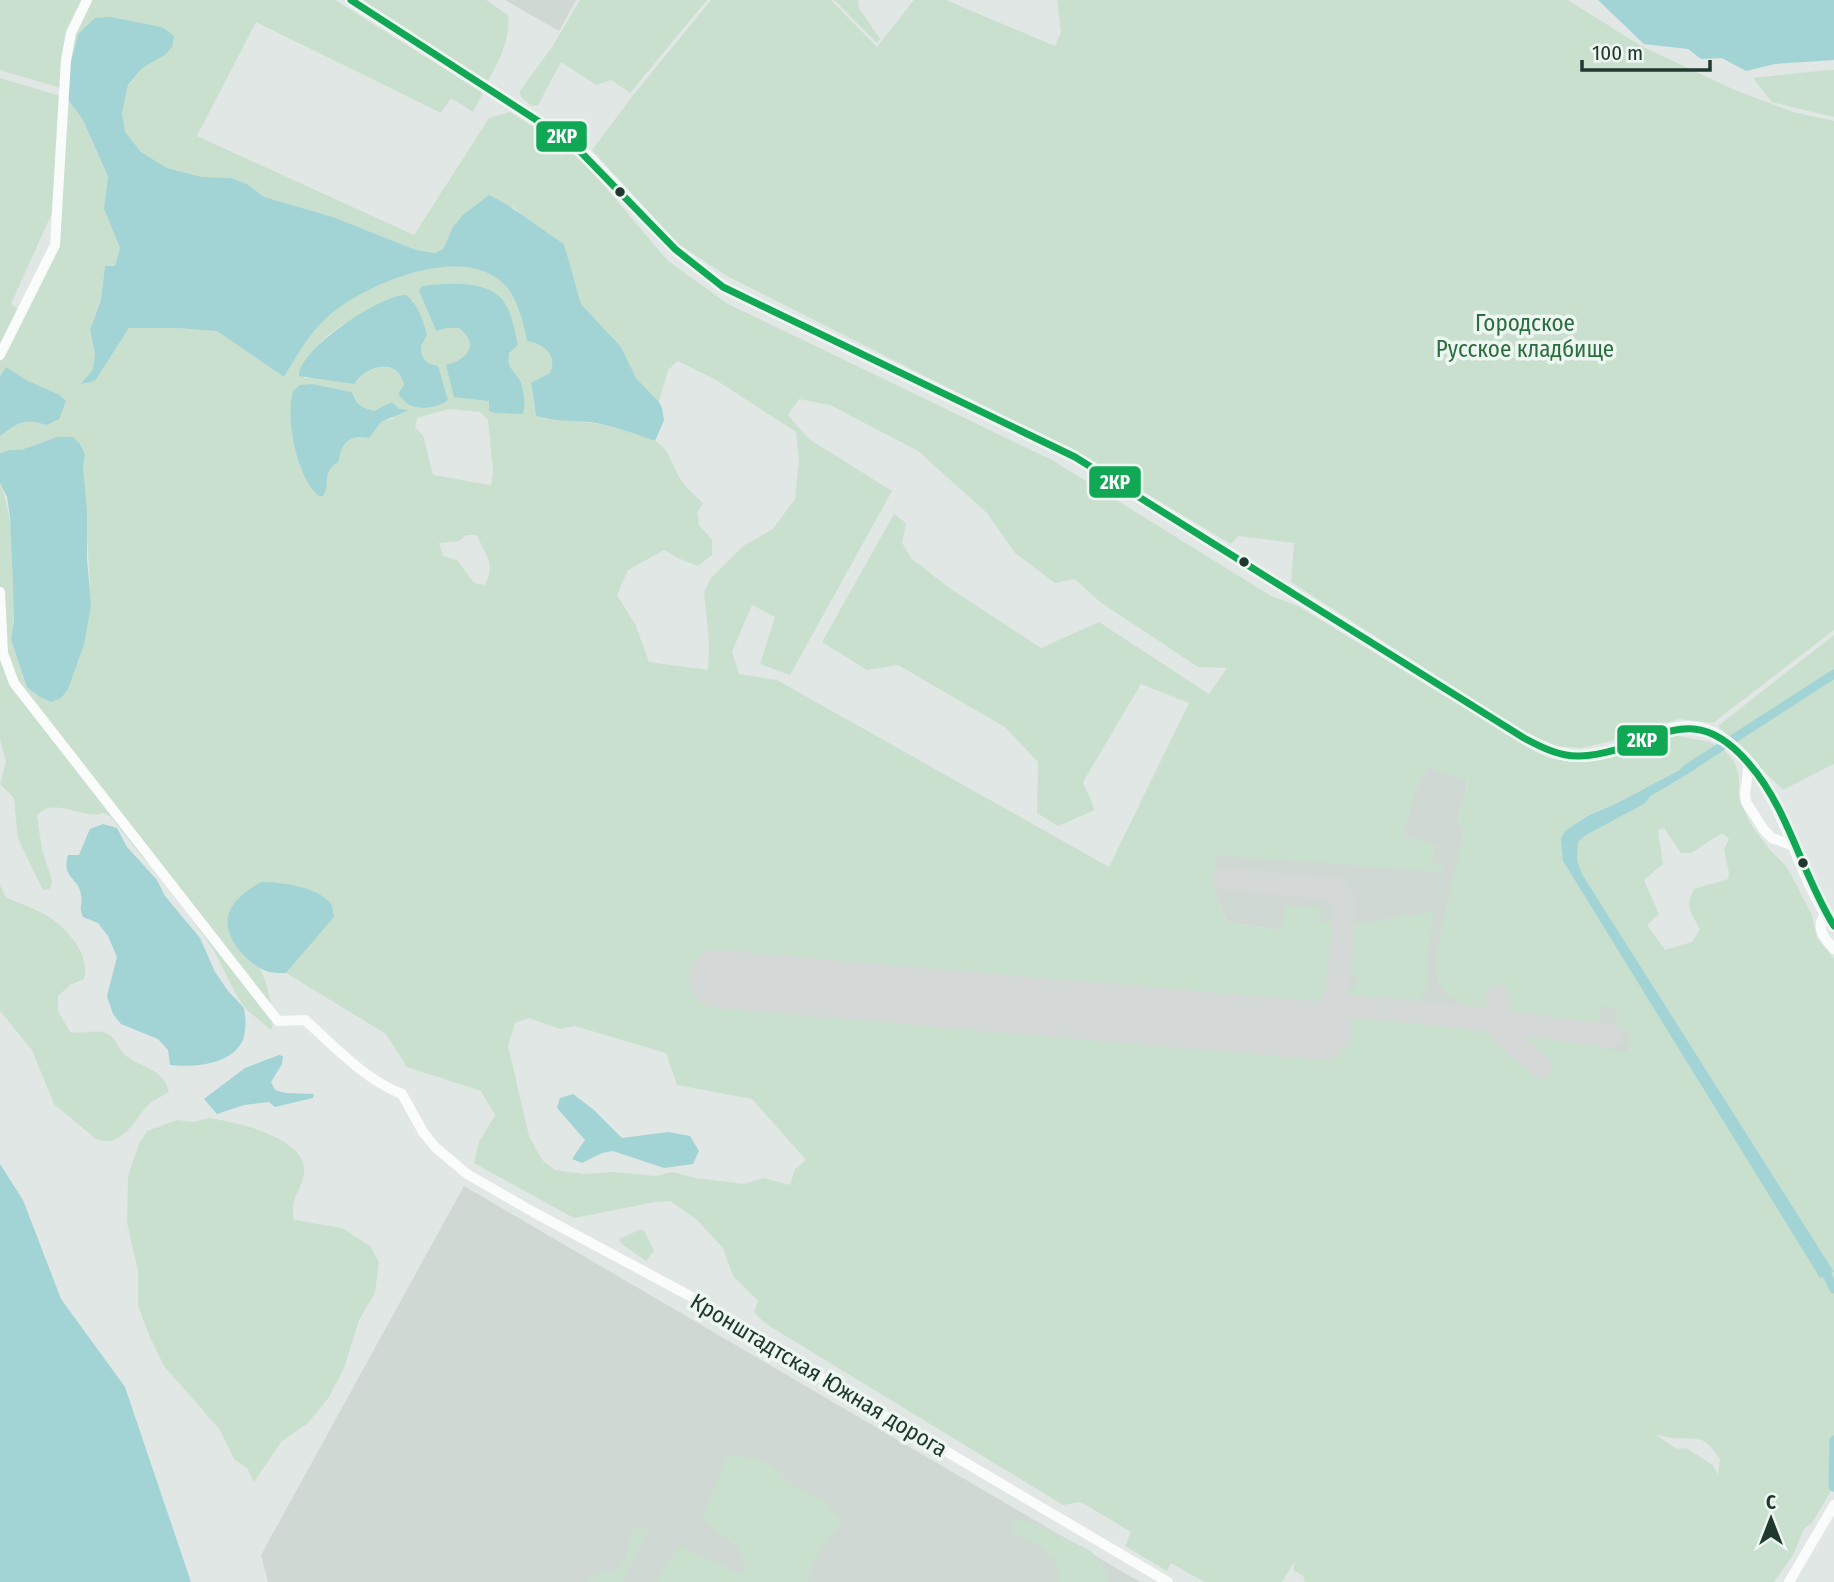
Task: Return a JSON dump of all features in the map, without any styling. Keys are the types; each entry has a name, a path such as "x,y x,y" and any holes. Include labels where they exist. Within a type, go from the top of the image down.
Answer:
{"street":[{"path":"0,355 55,245 66,60 71,33 87,0"},
{"path":"351,0 572,143 675,249 723,287 1075,457 1524,738 1550,751 1580,756 1598,754 1672,727 1682,726 1709,732 1723,739 1749,763 1767,788 1813,892 1832,921"},
{"name":"Кронштадтская Южная дорога","path":"0,593 3,653 14,682 278,1021 306,1020 352,1063 385,1087 402,1094 423,1132 435,1147 467,1174 703,1303 785,1357 1168,1582"},
{"path":"1749,763 1746,802 1772,838 1794,846"},
{"path":"1832,921 1820,920 1819,926 1834,949"},
{"path":"1790,1582 1834,1505"}],"shaded area":[{"path":"505,0 576,0 559,31"},
{"path":"1428,766 1468,780 1457,822 1464,828 1460,851 1604,999 1630,1006 1623,1030 1631,1031 1628,1053 1587,1077 546,991 511,944 1283,930 1228,923 1216,896 1215,855 1203,853"},
{"path":"464,1186 1140,1582 268,1582 261,1555"}],"green space":[{"path":"0,0 84,0 61,88 0,70"},
{"path":"91,0 335,0 483,93 473,112 451,98 441,113 256,22 197,136 414,235 489,118 510,112 550,137 547,150 551,154 571,152 590,169 668,261 728,304 1052,460 1271,596 1298,606 1536,752 1552,759 1569,761 1668,734 1710,742 1726,752 1735,763 1739,776 1739,798 1750,823 1787,867 1812,915 1817,938 1834,959 1834,1272 1582,874 1577,860 1578,842 1586,835 1644,804 1651,796 1696,769 1693,763 1617,803 1586,816 1565,831 1563,861 1820,1277 1834,1273 1834,1486 1812,1523 1804,1529 1793,1555 1774,1582 1305,1582 1303,1576 1293,1570 1295,1561 1282,1582 1204,1582 1171,1563 1167,1571 1125,1546 1131,1532 1081,1502 1063,1505 766,1324 754,1312 758,1301 733,1276 723,1248 695,1218 670,1201 574,1218 474,1163 479,1142 495,1115 481,1091 407,1067 386,1034 286,973 334,917 228,916 235,942 246,957 258,966 264,979 272,1008 271,1030 247,1010 238,998 213,949 171,884 143,858 110,816 51,808 37,816 42,849 52,881 50,889 43,890 18,839 14,798 0,784 6,761 0,740 0,483 9,516 14,560 11,639 68,689 84,645 90,587 83,467 85,455 57,437 21,450 0,453 0,436 12,428 27,422 48,425 59,418 58,394 6,368 0,377 0,78 60,96 52,213 11,304 20,310 58,245 67,98 83,120 108,178 104,209 120,248 115,266 105,266 101,300 90,330 95,354 93,369 82,383 95,381 129,328 217,331 284,377 305,343 324,320 349,301 393,279 418,271 467,267 488,273 506,286 517,304 527,341 544,348 551,356 550,373 531,384 535,410 544,419 606,426 641,434 654,440 666,451 683,483 703,503 697,513 699,525 712,540 712,555 698,566 664,550 628,570 617,595 636,626 649,662 708,670 709,642 704,592 711,578 743,546 773,529 795,499 799,461 796,432 716,380 678,361 668,370 659,402 636,378 621,347 581,304 564,244 513,207 453,227 443,249 435,253 416,250 333,217 264,197 247,184 231,178 202,177 167,168 141,152 125,132 122,113 128,86 142,68 165,55 162,27 111,17 70,65 73,34","holes":["420,294 506,304 518,345 508,353 508,362 515,376 505,414 446,365 460,360 470,346 466,334 459,328 436,331","412,300 427,335 421,345 423,357 438,367 448,401 406,402 398,394 404,385 401,376 396,370 389,368 374,369 354,384 323,378 304,378 314,351 325,338 348,322","312,384 352,392 359,404 395,418 381,422 369,438 357,437 344,444 339,461 328,472 325,494 291,398 296,389","799,399 830,405 918,451 987,513 1015,553 1055,583 1075,579 1100,602 1198,667 1227,668 1209,694 1099,622 1041,648 948,587 912,559 902,543 906,523 894,514 822,642 867,670 898,665 1005,727 1038,762 1037,813 1058,826 1095,810 1083,782 1141,684 1189,703 1109,867 777,680 739,674 732,652 752,605 775,617 760,664 790,675 892,491 809,439 788,415","449,409 480,412 488,420 493,470 491,485 433,475 423,435 415,428 417,418","467,535 477,535 490,570 485,585 474,583 457,560 443,556 439,543 459,541","1428,767 1468,781 1457,822 1464,828 1442,929 1437,968 1439,984 1457,1001 1479,1013 1551,1028 1590,1031 1598,1026 1601,1006 1619,1009 1615,1029 1631,1031 1628,1053 1612,1051 1613,1041 1416,1015 1345,1010 1341,1054 702,999 706,956 1304,1006 1318,1000 1327,984 1333,952 1332,922 1320,921 1321,908 1285,906 1282,930 1228,923 1216,896 1215,855 1442,872 1443,866 1432,862 1436,845 1404,835 1415,792","1664,828 1681,853 1691,853 1722,833 1729,839 1724,849 1728,879 1694,889 1689,901 1690,910 1700,929 1692,942 1665,950 1647,925 1659,914 1644,880 1663,864 1658,830","529,1018 560,1029 575,1026 666,1053 677,1085 752,1099 806,1160 795,1169 790,1185 763,1178 744,1184 672,1172 656,1176 613,1172 583,1174 555,1170 542,1160 529,1136 508,1046 515,1023","1656,1435 1704,1441 1720,1459 1718,1475 1713,1465 1686,1448 1677,1449"]},
{"path":"358,0 486,0 508,15 503,50 488,81"},
{"path":"580,0 707,0 630,93 611,80 596,85 561,62 538,105 532,106 521,97 520,91 552,47"},
{"name":"Городское Русское кладбище","path":"711,0 831,0 877,47 914,0 946,0 1055,46 1061,32 1057,0 1568,0 1641,46 1735,90 1793,112 1834,121 1834,630 1713,723 1678,719 1612,741 1581,748 1556,746 1527,734 1291,582 1294,543 1238,536 1231,544 1082,455 727,276 678,244 592,150"},
{"path":"834,0 858,0 859,8 880,39 877,43"},
{"path":"1834,70 1834,117 1772,102 1753,78"},
{"path":"1834,635 1834,764 1783,790 1718,726"},
{"path":"0,885 6,897 59,924 80,950 84,960 84,979 70,985 58,996 58,1011 70,1032 108,1034 125,1055 157,1073 166,1084 169,1092 149,1104 127,1131 113,1140 96,1139 54,1104 32,1050 0,1011"},
{"path":"1433,911 1427,985 1420,1001 1409,1007 1355,1002 1347,998 1346,990 1356,990 1357,976 1347,974 1355,924"},
{"path":"209,1118 268,1134 294,1150 302,1160 304,1173 293,1205 294,1220 342,1228 370,1246 379,1262 375,1293 359,1320 344,1368 329,1397 308,1423 281,1442 254,1482 247,1468 234,1459 220,1430 164,1366 138,1306 138,1271 127,1223 128,1176 139,1144 147,1131 177,1120 193,1122"},
{"path":"644,1230 654,1251 646,1261 619,1239"},
{"path":"733,1455 772,1465 788,1483 827,1503 844,1523 832,1534 818,1555 808,1577 810,1582 656,1582 679,1546 741,1574 746,1568 734,1543 702,1518 726,1460"},
{"path":"1015,1519 1037,1524 1091,1551 1108,1576 1106,1582 1057,1582 1057,1572 1051,1556 1037,1545 1013,1533"},
{"path":"634,1528 649,1528 622,1582 588,1582 600,1571 616,1572 625,1559"}],"water":[{"path":"1598,0 1834,0 1834,60 1775,64 1746,71 1722,58 1701,59 1688,49 1644,44"},
{"path":"111,17 162,27 174,36 172,47 165,55 142,68 128,85 122,113 125,132 141,152 167,168 202,177 231,178 247,184 264,197 333,217 416,250 435,253 443,249 453,227 463,215 489,195 564,244 581,304 621,347 636,378 662,408 664,420 655,441 604,425 548,419 536,415 531,383 550,373 551,356 544,348 527,341 517,304 506,286 488,273 467,267 418,271 393,279 349,301 318,327 284,377 217,331 129,328 95,381 81,384 93,369 95,354 90,330 101,300 105,266 115,266 120,248 104,209 108,177 83,120 67,98 70,65 79,33 95,18"},
{"path":"451,284 484,288 501,298 507,307 518,345 509,353 509,362 522,387 523,414 495,413 489,411 489,401 454,397 446,365 465,356 470,346 469,340 459,328 436,331 419,291 422,286"},
{"path":"406,295 417,308 427,335 421,346 423,357 430,364 438,366 448,400 421,408 406,403 398,394 404,385 401,376 389,367 366,372 354,384 299,376 312,352 343,325 378,304"},
{"path":"6,367 26,380 58,394 66,401 59,419 47,425 22,423 0,436 0,377"},
{"path":"312,384 352,392 355,400 369,410 374,411 392,402 399,409 409,410 381,422 369,438 357,437 344,444 339,461 329,471 323,496 319,496 311,488 305,476 292,431 293,391 300,385"},
{"path":"57,437 73,437 85,455 83,467 91,605 84,645 68,689 61,698 51,702 27,687 11,639 14,621 10,517 7,497 0,483 0,453 21,450"},
{"path":"1693,763 1696,769 1651,796 1644,804 1586,835 1578,842 1577,860 1582,874 1834,1272 1820,1278 1563,861 1561,839 1565,831 1587,816"},
{"path":"103,824 117,828 127,847 157,880 165,896 200,938 215,972 244,1008 245,1027 242,1041 227,1057 192,1066 170,1065 168,1050 158,1039 121,1024 113,1014 107,996 117,957 108,936 98,923 83,917 80,889 66,863 68,855 79,855 90,829"},
{"path":"262,882 310,890 327,900 332,907 334,917 286,973 261,969 246,958 230,934 228,917 233,906 246,891"},
{"path":"279,1055 283,1056 282,1064 271,1082 275,1090 314,1094 313,1098 275,1107 269,1102 244,1105 217,1114 204,1099 245,1068"},
{"path":"573,1094 594,1110 622,1138 668,1132 690,1136 699,1151 693,1164 664,1168 613,1151 602,1153 582,1163 572,1159 585,1140 557,1108 560,1098"},
{"path":"0,1164 23,1200 61,1299 125,1387 191,1582 0,1582"}],"waterway":[{"path":"1685,770 1834,674"},
{"path":"1822,1265 1834,1289"},
{"path":"1833,1487 1834,1440"}],"taxiway":[{"path":"1225,879 1337,889 1344,900 1345,908 1341,954 1333,1009 1323,1031"},
{"path":"1497,996 1498,1009 1489,1021 1541,1067"},
{"path":"1334,1005 1458,1016 1610,1036"}],"runway":[{"path":"718,979 1323,1031"}],"transit line":[{"name":"2КР","path":"351,0 572,143 675,249 723,287 1075,457 1524,738 1551,751 1573,756 1605,752 1668,732 1688,729 1707,732 1728,743 1750,765 1775,802 1834,926"}]}
